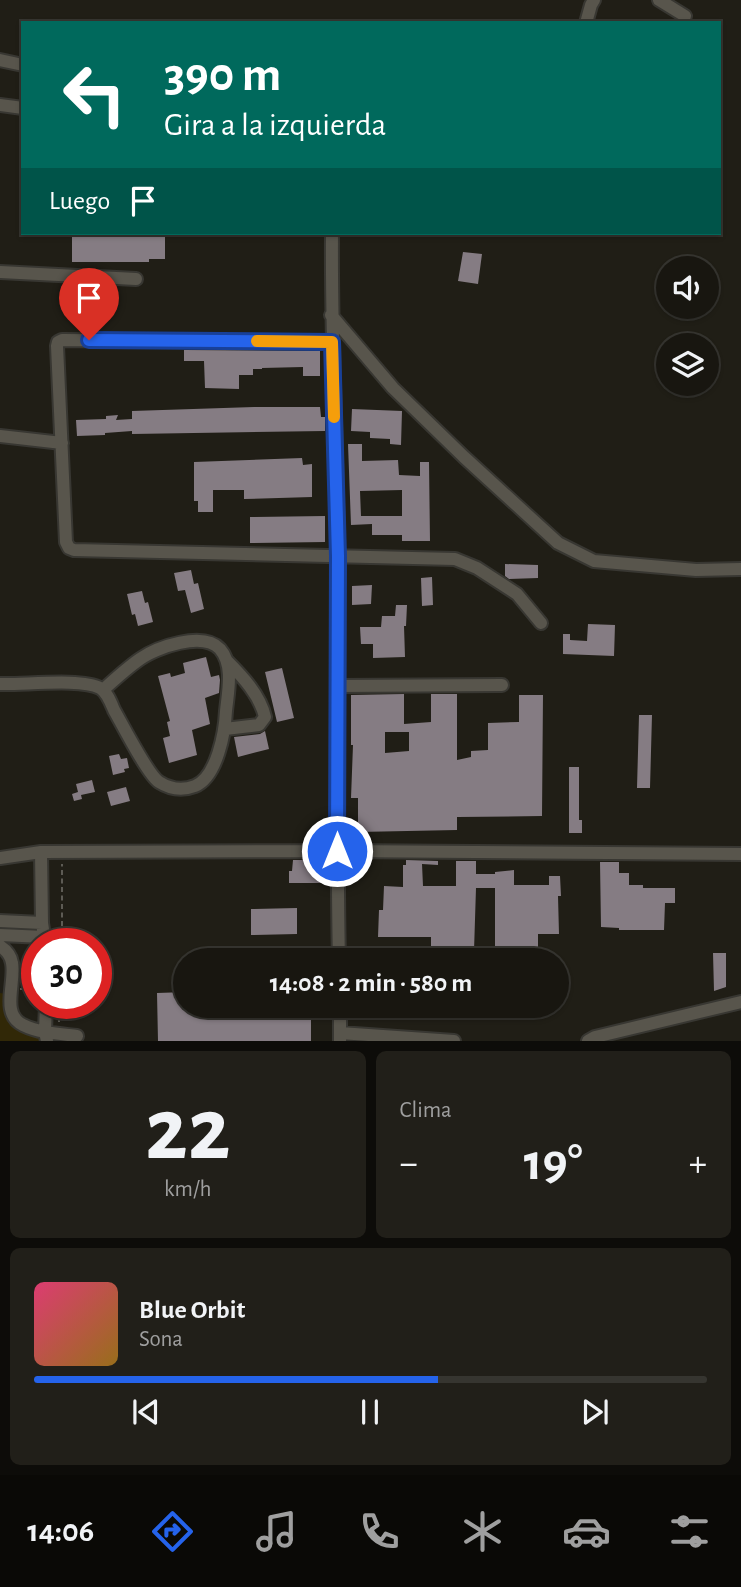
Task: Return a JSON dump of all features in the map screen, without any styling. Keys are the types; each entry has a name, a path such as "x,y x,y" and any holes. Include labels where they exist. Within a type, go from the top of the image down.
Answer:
{"street":[{"path":"586,21 594,0"},
{"path":"659,0 685,16"},
{"path":"0,60 21,65"},
{"path":"0,105 21,107"},
{"path":"332,235 331,315 338,556 339,948"},
{"path":"0,272 136,279"},
{"path":"331,315 393,388 558,543 594,561 696,570 741,569"},
{"path":"332,342 58,342 66,542 69,548 455,559 477,568 517,594 541,623"},
{"path":"0,436 62,443"},
{"path":"103,690 142,657 175,643 198,640 209,643 219,648 227,662 246,680 264,711 265,717 259,725 225,729"},
{"path":"0,684 87,683 103,690 157,781 174,789 187,789 200,784 212,769 225,729 229,674 227,662"},
{"path":"337,686 502,685"},
{"path":"0,858 41,852 741,854"},
{"path":"41,852 43,928"},
{"path":"0,921 42,923"},
{"path":"0,935 21,937"},
{"path":"0,946 6,950 13,965 10,1003 13,1016 23,1026 46,1032 77,1032 59,1026 46,1032"},
{"path":"588,1041 595,1037 741,1002"},
{"path":"340,1018 340,1037 454,1041"}],"path":[{"path":"62,852 62,928"},
{"path":"59,1019 59,1026"}],"shaded area":[{"path":"0,993 7,994 7,1010 40,1036 41,1041 0,1041"}],"building":[{"path":"72,235 165,235 165,259 149,259 149,262 72,262"},
{"path":"463,252 482,254 478,284 458,281"},
{"path":"184,350 320,351 320,376 303,376 303,367 262,368 253,369 253,375 239,375 239,389 205,388 204,361 184,361"},
{"path":"320,407 321,417 325,417 325,431 132,434 132,431 77,436 76,420 106,419 106,416 118,415 116,420 132,419 132,411"},
{"path":"352,409 402,411 401,445 390,444 390,439 370,438 370,432 351,431"},
{"path":"348,444 362,444 362,461 398,460 399,475 420,476 420,462 429,462 430,541 402,541 402,535 372,535 372,524 351,525","holes":["402,490 402,516 361,516 360,491"]},
{"path":"302,458 303,465 312,464 312,497 244,499 244,490 213,490 213,512 198,512 198,501 194,501 194,462"},
{"path":"325,516 325,542 250,543 250,517"},
{"path":"505,564 538,565 538,578 509,579 505,576"},
{"path":"191,570 194,584 198,583 204,609 191,613 185,590 178,591 174,573"},
{"path":"432,577 433,605 422,606 421,578"},
{"path":"372,585 371,604 352,605 352,586"},
{"path":"142,591 153,622 138,626 127,594"},
{"path":"396,605 407,605 404,626 405,657 373,658 373,644 361,644 360,627 381,627 382,616 395,616"},
{"path":"588,624 615,625 614,656 563,654 563,634 570,634 570,640 587,641"},
{"path":"206,657 211,677 219,675 220,680 219,693 205,698 210,724 192,730 197,755 169,763 163,738 170,736 167,722 170,721 158,676 170,673 171,677 185,673 183,663"},
{"path":"282,668 294,718 277,722 265,672"},
{"path":"404,694 404,724 431,722 431,694 457,694 457,760 471,757 471,751 488,750 488,723 519,722 519,695 543,695 542,816 457,817 457,830 358,832 358,798 351,798 351,695","holes":["385,732 409,732 409,751 385,753"]},
{"path":"639,715 652,715 650,788 637,788"},
{"path":"265,731 269,749 238,757 234,737"},
{"path":"119,754 121,759 127,758 129,768 113,775 109,756"},
{"path":"569,767 579,767 579,820 582,820 582,833 569,833"},
{"path":"92,780 95,792 81,795 82,799 74,801 72,794 78,792 76,784"},
{"path":"126,787 130,801 111,806 107,792"},
{"path":"293,860 323,860 322,883 289,883"},
{"path":"406,860 438,861 438,865 422,864 423,886 456,886 456,861 476,861 476,874 514,870 514,885 549,885 549,876 560,876 559,934 538,934 538,948 495,948 495,888 476,888 474,948 431,948 431,937 378,937 379,910 383,910 384,886 403,887 403,865 406,865"},
{"path":"600,862 619,862 619,873 629,873 629,885 675,888 675,903 665,903 664,930 619,930 601,927"},
{"path":"297,908 297,934 251,935 251,909"},
{"path":"713,953 726,953 726,987 714,991"},
{"path":"173,992 173,1018 311,1018 311,1041 158,1041 157,993"}],"slow traffic":[{"path":"257,341 332,342 334,417"}],"route":[{"path":"89,340 332,342 338,556 337,851"}]}
